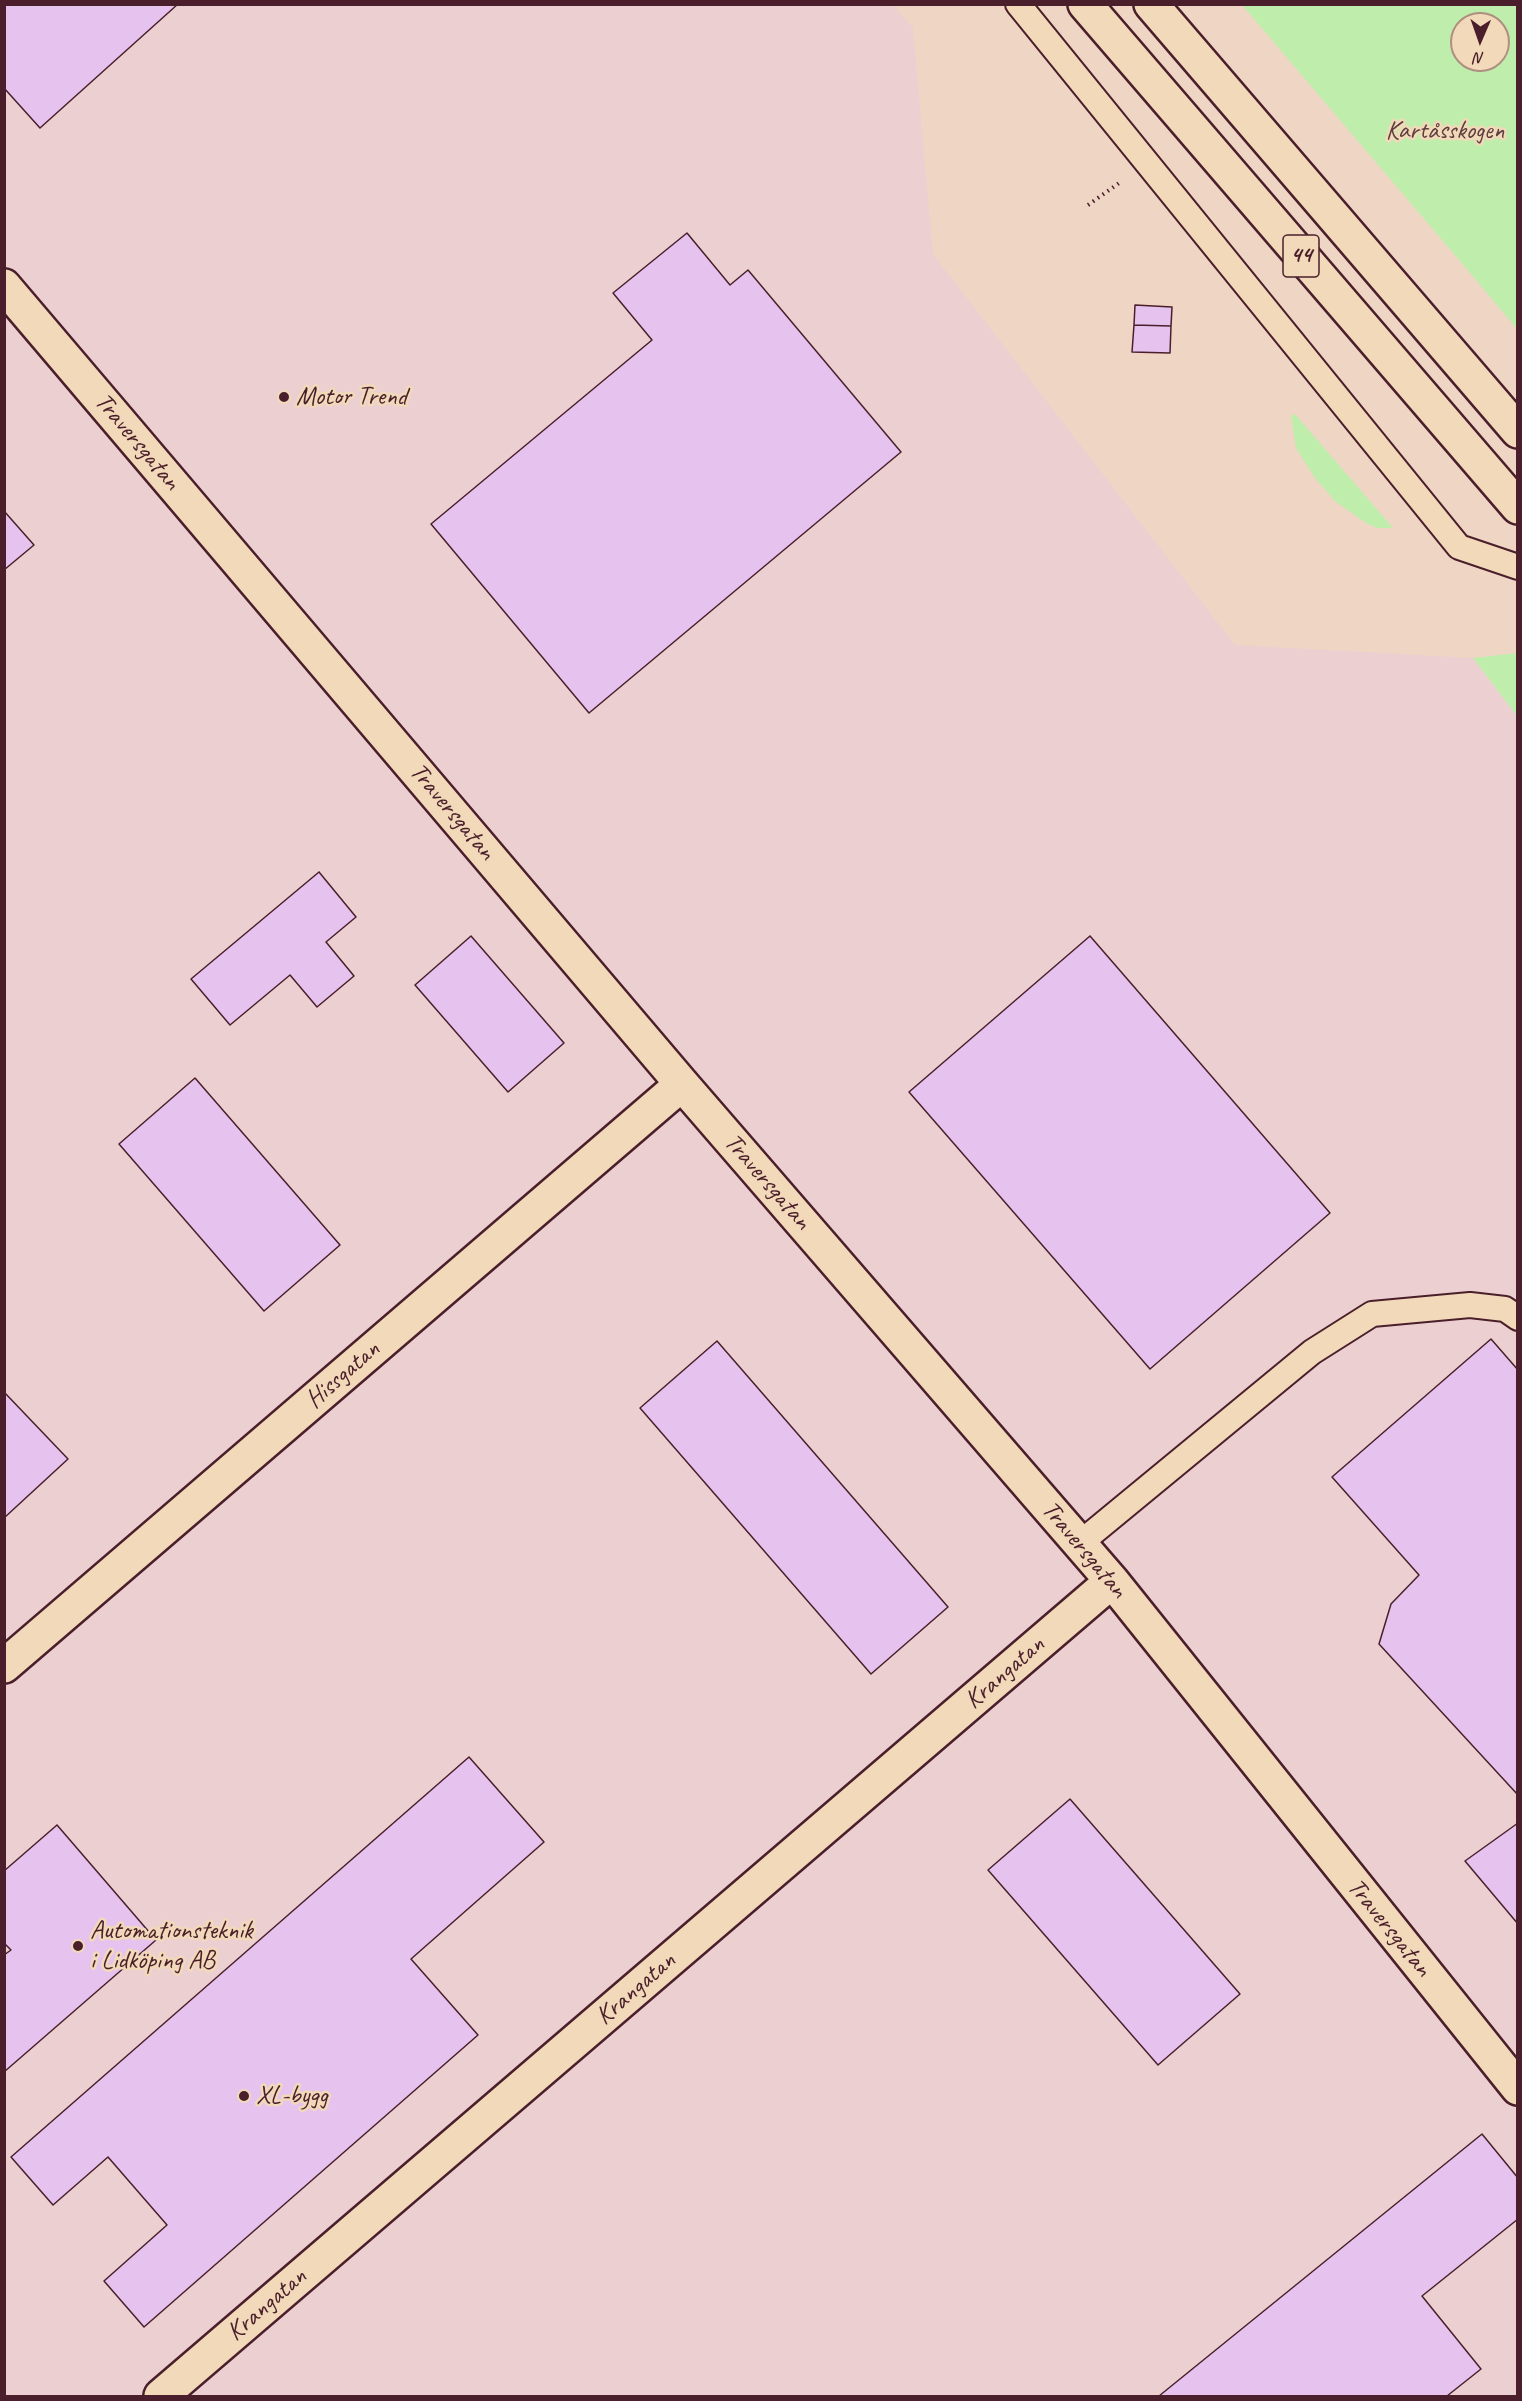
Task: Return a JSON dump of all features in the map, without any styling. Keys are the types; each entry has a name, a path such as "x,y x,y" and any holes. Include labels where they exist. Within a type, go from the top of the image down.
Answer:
{"street":[{"name":"44","path":"1085,4 1518,507"},
{"name":"44","path":"1151,4 1518,431"},
{"name":"Traversgatan","path":"4,286 682,1084 1112,1581 1518,2088"},
{"name":"Hissgatan","path":"4,1666 682,1084"},
{"name":"Krangatan","path":"160,2397 1112,1581"}],"lane":[{"path":"1018,4 1459,547 1518,567"},
{"path":"1079,1544 1312,1352 1372,1314 1470,1305 1505,1309 1518,1318"}],"path":[{"path":"1088,205 1120,182"}],"shaded area":[{"path":"5,5 893,5 913,28 933,254 1235,645 1473,658 1517,716 1517,2396 5,2396"}],"green space":[{"name":"Kartåsskogen","path":"1242,5 1517,5 1517,329 1465,267"},
{"path":"1295,414 1393,528 1377,528 1366,523 1336,502 1315,478 1296,448 1291,416"},
{"path":"1518,653 1517,716 1473,658"}],"building":[{"path":"4,4 178,4 40,128 4,88"},
{"path":"687,233 730,285 748,270 901,452 589,713 431,524 652,340 613,293"},
{"path":"1135,305 1172,307 1171,326 1134,325"},
{"path":"1134,325 1171,326 1170,353 1132,352"},
{"path":"4,511 34,545 4,570"},
{"path":"319,872 356,917 326,942 354,976 317,1007 290,975 230,1025 191,979"},
{"path":"471,936 564,1043 508,1092 415,985"},
{"path":"1090,936 1330,1213 1150,1369 909,1092"},
{"path":"195,1078 340,1245 264,1311 119,1144"},
{"path":"1491,1339 1518,1370 1518,1795 1379,1644 1391,1604 1419,1575 1332,1477"},
{"path":"717,1341 948,1607 871,1674 640,1408"},
{"path":"4,1392 68,1459 4,1518"},
{"name":"XL-bygg","path":"469,1757 544,1842 411,1959 478,2035 144,2327 104,2281 167,2225 108,2157 53,2205 11,2157"},
{"path":"1070,1799 1240,1994 1158,2065 988,1870"},
{"path":"1518,1823 1518,1924 1465,1861"},
{"name":"Automationsteknik i Lidköping AB","path":"57,1825 156,1940 4,2072 4,1955 11,1950 4,1943 4,1871"},
{"path":"1482,2134 1518,2178 1518,2219 1422,2296 1481,2369 1447,2396 1159,2396"}],"place":[{"name":"Motor Trend","path":"284,397"},
{"name":"Automationsteknik i Lidköping AB","path":"78,1946"},
{"name":"XL-bygg","path":"244,2096"}]}
